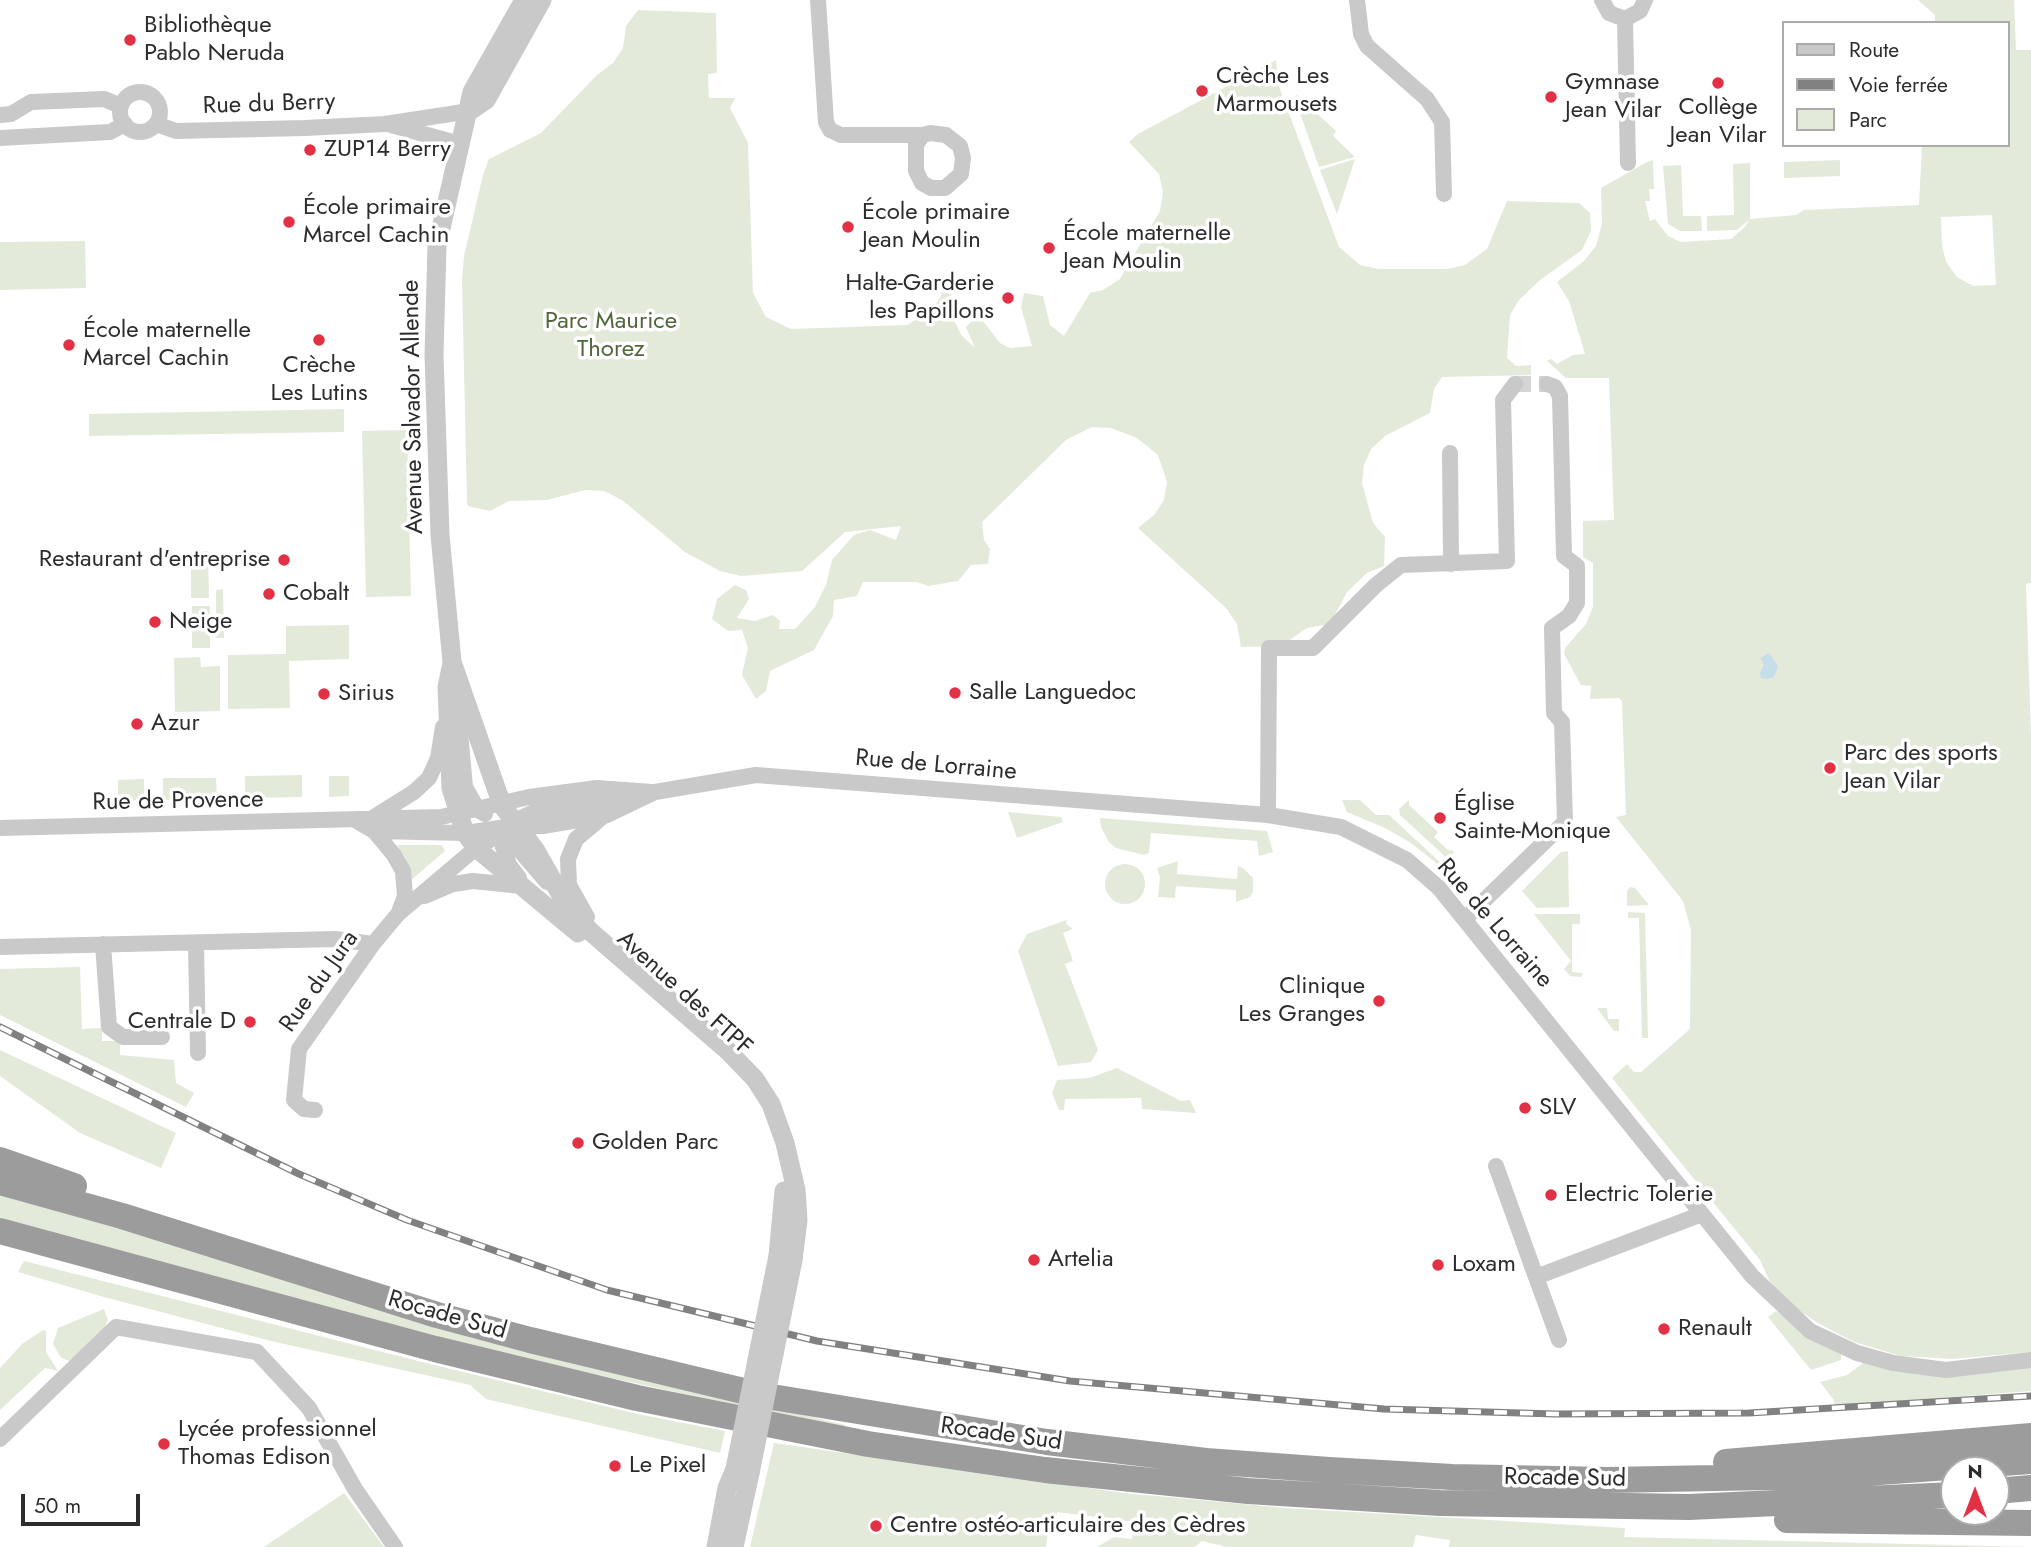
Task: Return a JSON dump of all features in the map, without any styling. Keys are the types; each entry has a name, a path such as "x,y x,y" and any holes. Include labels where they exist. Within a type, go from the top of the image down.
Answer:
{"highway":[{"path":"0,1160 298,1272"},
{"name":"Rocade Sud","path":"0,1182 530,1340 760,1395 962,1430 1133,1453 1385,1474 1608,1480 1698,1479 1850,1474 2031,1461"},
{"name":"Rocade Sud","path":"0,1231 270,1304 637,1398 855,1441 996,1463 1148,1482 1355,1499 1689,1507 1940,1496"},
{"path":"0,1248 270,1304"},
{"path":"1385,1474 1702,1464 2031,1436"},
{"path":"2010,1490 2031,1488"},
{"path":"1689,1507 1700,1519 2031,1522"}],"street":[{"name":"Avenue Salvador Allende","path":"502,805 452,662 440,535 434,303 437,246 478,78 524,0"},
{"name":"Avenue Salvador Allende","path":"470,111 486,100 542,0"},
{"path":"818,0 826,122 830,130 841,135 923,135"},
{"path":"1357,0 1362,34 1367,46 1427,99 1442,122 1444,194"},
{"path":"1602,0 1609,13 1625,19 1640,11 1645,0"},
{"path":"1625,19 1628,163"},
{"path":"121,106 134,93 146,93 159,106 156,124"},
{"path":"0,115 12,114 31,102 104,99 121,106"},
{"path":"121,106 125,124"},
{"name":"Rue du Berry","path":"0,138 110,132 125,124 141,132 156,124 176,131 385,124 470,111"},
{"name":"Rue du Berry","path":"385,124 460,144"},
{"path":"1268,815 1269,648 1313,648 1376,585 1401,565 1507,561 1503,400 1515,384"},
{"path":"1465,919 1565,822 1562,722 1554,713 1552,628 1569,616 1577,603 1577,566 1564,555 1560,396 1555,387 1547,384"},
{"path":"1450,453 1451,564"},
{"name":"Avenue Salvador Allende","path":"374,824 429,778 438,758 452,662"},
{"name":"Avenue Salvador Allende","path":"447,687 451,788 469,827"},
{"name":"Rue de Lorraine","path":"469,827 502,805 597,788 654,792 729,778 776,775 1268,815 1332,825 1371,840 1407,860 1439,888 1752,1276 1810,1331 1857,1353 1893,1363 1946,1370 2031,1360"},
{"name":"Rue de Lorraine","path":"503,832 607,815 654,792"},
{"name":"Rue du Jura","path":"315,1110 304,1109 294,1100 299,1049 373,944 469,827 503,832 536,811 654,792"},
{"name":"Avenue des FTPF","path":"502,805 503,832 536,851 566,904 591,932 728,1051 755,1079 771,1104 785,1143 796,1190 798,1220 786,1258 743,1471 734,1547"},
{"path":"607,815 584,829 572,846 566,875 577,903 595,926 733,1044 757,1075 771,1104"},
{"name":"Rue de Provence","path":"0,828 357,821 374,824"},
{"path":"374,824 469,827 503,832 503,847 509,864 524,886"},
{"path":"374,824 403,872 405,896 398,914"},
{"name":"Avenue des FTPF","path":"469,827 524,886 724,1059 749,1086 770,1133 785,1191 786,1258"},
{"name":"Rue du Jura","path":"398,914 432,892 453,884 473,880 524,886"},
{"path":"0,947 335,939 373,944"},
{"path":"196,943 198,1053"},
{"path":"103,944 109,1027 123,1037 162,1037"},
{"path":"1496,1166 1559,1340"},
{"path":"1536,1277 1702,1214"},
{"path":"0,1439 116,1327 257,1352 309,1408 355,1489 395,1547"},
{"name":"Avenue des FTPF","path":"716,1547 727,1488 743,1471"}],"green space":[{"name":"Parc des sports Jean Vilar","path":"1918,0 2014,0 2016,50 2031,50 2031,583 2026,584 2031,737 2031,1352 1953,1359 1901,1356 1854,1342 1816,1322 1792,1305 1770,1282 1760,1260 1612,1078 1627,1064 1634,1072 1641,1072 1690,1029 1691,930 1683,901 1616,817 1626,815 1622,701 1619,698 1590,699 1591,686 1581,685 1564,654 1565,648 1586,624 1593,607 1593,563 1583,557 1583,521 1614,520 1609,378 1566,378 1547,361 1551,359 1557,364 1573,355 1585,354 1569,301 1557,282 1584,261 1596,246 1602,224 1601,188 1647,162 1653,160 1654,189 1649,189 1650,201 1645,201 1650,221 1655,219 1668,236 1681,242 1731,239 1746,226 1749,220 1737,230 1707,231 1707,216 1734,215 1733,164 1750,163 1750,219 1796,215 1804,210 1919,205 1922,147 2010,147 2010,21 1935,21 1935,15","holes":["1992,215 1996,285 1973,286 1957,277 1946,262 1941,217"]},
{"name":"Parc Maurice Thorez","path":"638,10 716,13 717,73 708,74 709,98 735,98 730,108 748,143 753,293 766,317 791,329 907,325 931,311 941,296 944,278 949,277 954,321 962,336 975,348 966,327 974,319 983,321 1000,343 1010,348 1032,346 1021,307 1024,293 1043,296 1050,325 1064,336 1090,293 1103,290 1120,279 1160,211 1163,192 1159,174 1129,142 1138,134 1276,60 1278,84 1339,247 1360,265 1379,269 1448,269 1465,265 1487,249 1507,201 1579,203 1590,213 1591,231 1582,250 1540,280 1519,300 1510,315 1507,358 1516,366 1531,365 1531,375 1442,377 1434,389 1430,413 1385,436 1371,449 1364,465 1362,483 1373,523 1385,537 1384,566 1367,573 1347,592 1330,624 1307,628 1281,646 1241,647 1237,624 1226,608 1138,528 1154,515 1164,500 1167,482 1158,455 1137,438 1111,428 1092,427 1066,440 982,522 984,540 990,549 988,564 971,565 958,581 928,586 917,582 863,582 857,596 834,600 833,616 814,650 770,671 766,691 756,699 742,675 748,648 742,630 728,631 712,619 717,599 735,585 746,590 749,599 737,618 755,621 773,615 780,621 779,629 795,629 815,607 826,585 832,560 854,535 870,530 896,540 901,526 845,532 802,571 741,576 720,571 685,552 622,500 604,491 585,490 547,500 509,501 490,511 468,506 467,502 462,280 464,256 483,175 489,159 541,133 597,75 613,63 623,48 626,26"},
{"path":"1297,95 1336,131 1333,136 1355,157 1319,167 1294,96"},
{"path":"1355,159 1337,214 1320,170"},
{"path":"1840,160 1840,176 1784,178 1784,162"},
{"path":"1681,165 1683,216 1701,216 1702,231 1680,231 1668,224 1663,166"},
{"path":"85,241 86,288 0,290 0,242"},
{"path":"344,409 344,432 89,436 89,414"},
{"path":"407,430 411,596 366,597 362,431"},
{"path":"208,551 209,598 191,598 191,552"},
{"path":"223,589 224,638 216,638 216,590"},
{"path":"192,606 210,606 210,648 192,648"},
{"path":"349,625 349,659 289,661 290,708 228,709 228,655 286,654 286,626"},
{"path":"200,657 201,667 220,666 220,711 175,712 174,658"},
{"path":"302,775 302,797 245,798 245,776"},
{"path":"329,776 349,776 349,796 329,797"},
{"path":"163,778 216,778 217,799 163,800"},
{"path":"144,779 144,800 118,801 118,780"},
{"path":"1342,800 1360,800 1376,815 1389,815 1442,864 1440,866 1411,843 1385,828 1347,812"},
{"path":"1409,800 1409,805 1438,832 1434,837 1448,850 1454,851 1452,858 1449,860 1400,815 1399,809"},
{"path":"1008,812 1061,817 1063,822 1017,838"},
{"path":"1100,818 1267,831 1273,852 1259,856 1257,841 1151,833 1149,853 1144,855 1116,848 1109,842 1101,827"},
{"path":"397,845 442,845 445,851 411,880 406,859"},
{"path":"1568,851 1569,907 1537,908 1522,891 1561,852"},
{"path":"1178,861 1177,874 1237,879 1238,866 1253,878 1253,892 1250,897 1236,902 1236,890 1176,886 1175,898 1158,897 1160,877 1157,868"},
{"path":"1125,864 1139,870 1145,884 1139,898 1125,904 1111,898 1105,884 1111,870"},
{"path":"1630,887 1635,888 1649,905 1627,906 1627,891"},
{"path":"1628,912 1645,913 1648,1038 1642,1038 1639,918 1628,918"},
{"path":"1534,914 1580,914 1580,924 1572,924 1572,972 1583,973 1581,977 1570,976 1564,969 1571,961"},
{"path":"1067,920 1066,924 1073,929 1063,933 1073,961 1065,964 1098,1050 1091,1062 1058,1066 1018,951 1027,934"},
{"path":"80,967 82,1029 102,1028 102,1041 120,1041 120,1055 174,1060 176,1083 194,1093 186,1107 0,1015 0,969"},
{"path":"1597,1008 1607,1008 1608,1019 1619,1019 1619,1031 1614,1031"},
{"path":"0,1050 176,1133 161,1168 80,1133 0,1076"},
{"path":"1117,1068 1181,1101 1190,1100 1196,1113 1142,1109 1141,1098 1065,1099 1064,1110 1059,1110 1052,1093 1057,1080 1089,1078"},
{"path":"0,1193 782,1410 845,1425 845,1429 497,1353 0,1220"},
{"path":"24,1261 430,1364 642,1415 725,1431 720,1453 486,1399 470,1385 271,1341 104,1297 18,1272"},
{"path":"104,1309 108,1320 104,1329 70,1361 61,1358 53,1344 58,1328"},
{"path":"1776,1311 1841,1353 1841,1360 1811,1370 1768,1317"},
{"path":"43,1330 46,1331 46,1352 58,1371 45,1368 0,1410 0,1368 22,1344"},
{"path":"1863,1363 2031,1367 2031,1391 1834,1406 1834,1400 1820,1382 1847,1375"},
{"path":"774,1443 1124,1493 1286,1508 1625,1528 1624,1537 2031,1547 1449,1547 1450,1540 1416,1535 1413,1547 1227,1547 1202,1541 1195,1547 1097,1547 1114,1537 1132,1539 1135,1522 1057,1512 1055,1525 1049,1525 1046,1547 750,1547"},
{"path":"344,1493 384,1547 264,1547"}],"water":[{"path":"1769,653 1778,666 1774,677 1761,678 1764,664 1760,658"}],"tunnel":[{"path":"1515,384 1547,384"}],"railway":[{"path":"0,1027 299,1174 407,1220 607,1290 817,1341 1070,1381 1384,1409 1555,1414 1749,1413 2031,1396"}],"place":[{"name":"Bibliothèque Pablo Neruda","path":"130,40"},
{"name":"Collège Jean Vilar","path":"1718,83"},
{"name":"Crèche Les Marmousets","path":"1202,91"},
{"name":"Gymnase Jean Vilar","path":"1551,97"},
{"name":"ZUP14 Berry","path":"310,150"},
{"name":"École primaire Marcel Cachin","path":"289,222"},
{"name":"École primaire Jean Moulin","path":"848,227"},
{"name":"École maternelle Jean Moulin","path":"1049,248"},
{"name":"Halte-Garderie les Papillons","path":"1008,298"},
{"name":"Crèche Les Lutins","path":"319,340"},
{"name":"École maternelle Marcel Cachin","path":"69,345"},
{"name":"Restaurant d'entreprise","path":"284,560"},
{"name":"Cobalt","path":"269,594"},
{"name":"Neige","path":"155,622"},
{"name":"Salle Languedoc","path":"955,693"},
{"name":"Sirius","path":"324,694"},
{"name":"Azur","path":"137,724"},
{"name":"Parc des sports Jean Vilar","path":"1830,768"},
{"name":"Église Sainte-Monique","path":"1440,818"},
{"name":"Clinique Les Granges","path":"1379,1001"},
{"name":"Centrale D","path":"250,1022"},
{"name":"SLV","path":"1525,1108"},
{"name":"Golden Parc","path":"578,1143"},
{"name":"Electric Tolerie","path":"1551,1195"},
{"name":"Artelia","path":"1034,1260"},
{"name":"Loxam","path":"1438,1265"},
{"name":"Renault","path":"1664,1329"},
{"name":"Lycée professionnel Thomas Edison","path":"164,1444"},
{"name":"Le Pixel","path":"615,1466"},
{"name":"Centre ostéo-articulaire des Cèdres","path":"876,1526"}]}
